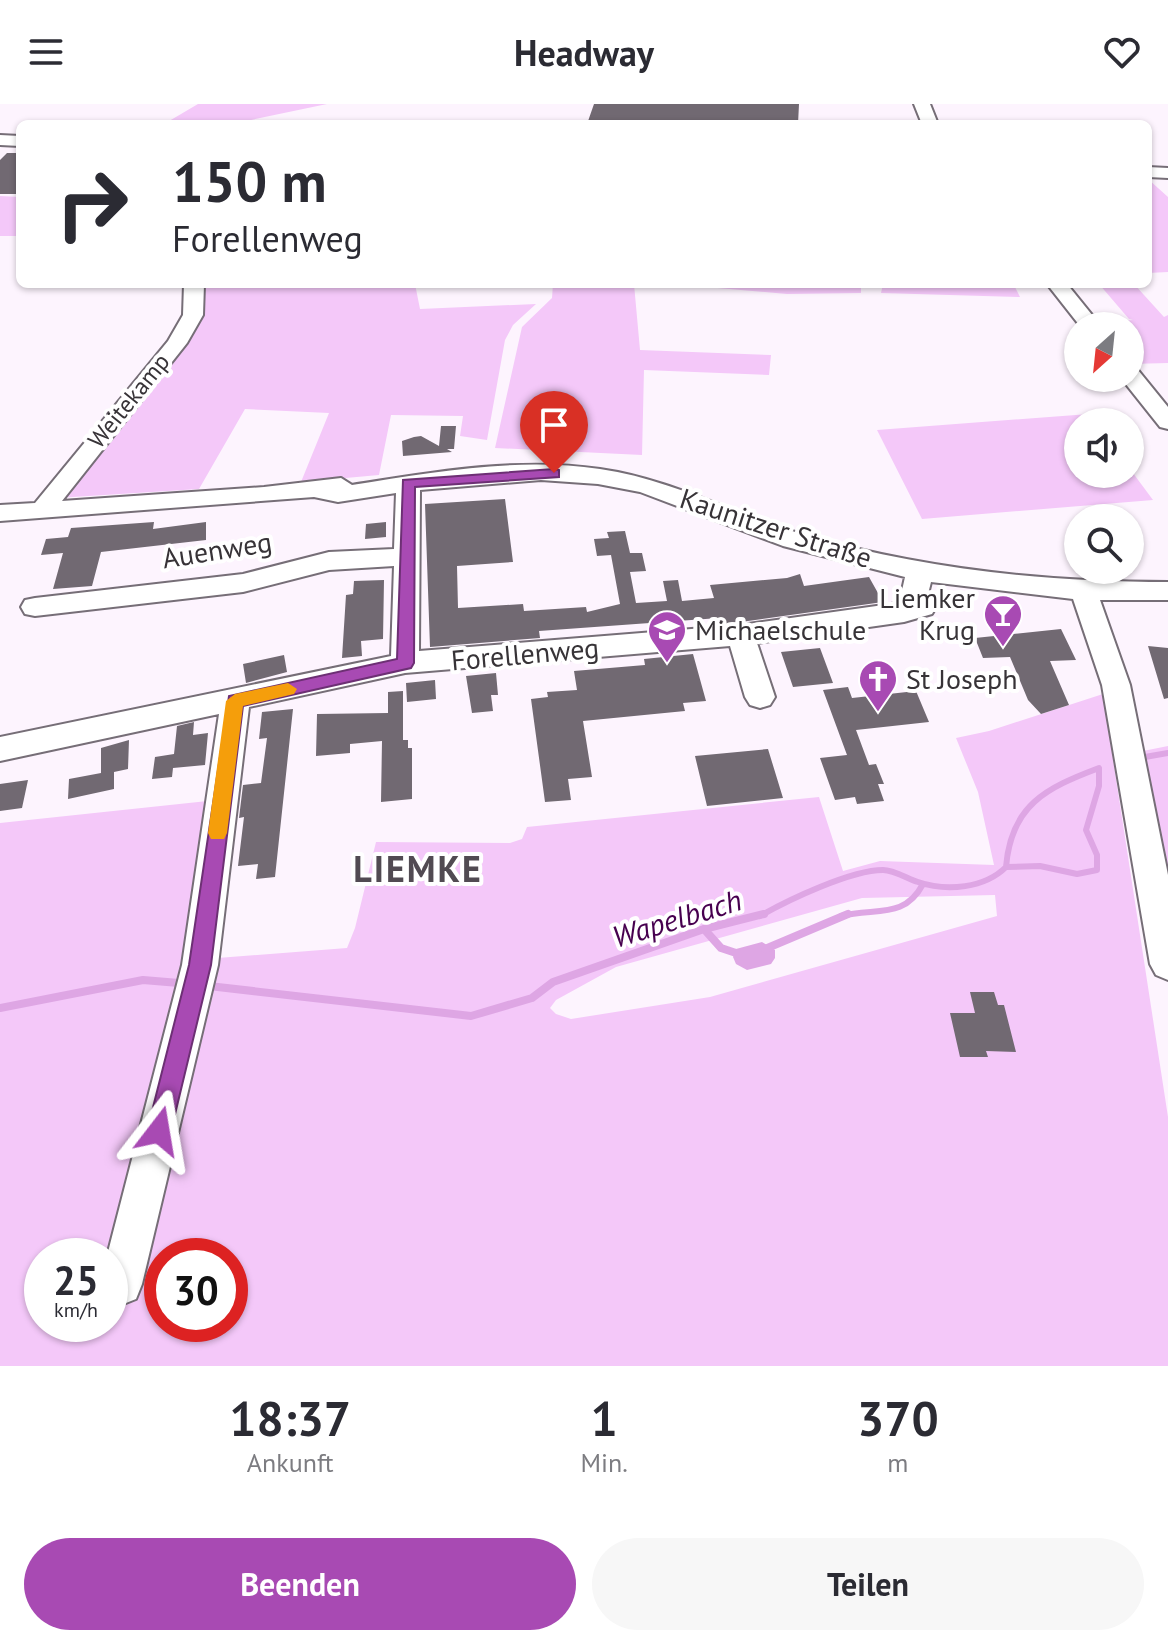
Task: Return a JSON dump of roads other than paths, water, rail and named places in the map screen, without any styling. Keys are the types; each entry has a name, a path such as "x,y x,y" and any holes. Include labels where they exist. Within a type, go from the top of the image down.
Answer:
{"street":[{"name":"Weitekamp","path":"45,511 47,503 177,343 193,315 194,288"},
{"path":"1060,288 1080,312"},
{"path":"1144,392 1168,422"},
{"name":"Kaunitzer Straße","path":"0,513 321,491 338,494 368,492 396,485 532,473 577,474 627,481 788,538 920,571 1083,589 1168,591"},
{"path":"396,485 408,557 405,663"},
{"name":"Auenweg","path":"35,607 243,583 329,561 408,557"},
{"name":"Forellenweg","path":"0,749 405,663 741,635 922,607 914,595 920,571"},
{"path":"1083,589 1116,685 1168,964"},
{"path":"741,635 760,697"},
{"path":"128,1256 200,965 235,701"}],"waterway":[{"name":"Wapelbach","path":"1145,757 1168,753"},
{"path":"1099,768 1099,786 1086,830 1097,855 1097,870 1077,874 1040,866 1006,867 1015,828 1034,802 1063,783 1099,768"},
{"name":"Wapelbach","path":"764,914 820,887 870,871 887,870 929,885 953,887 977,884 1006,867"},
{"path":"845,915 898,908 907,903 923,884"},
{"name":"Wapelbach","path":"704,929 764,914"},
{"name":"Wapelbach","path":"760,916 764,914"},
{"path":"765,949 845,915"},
{"name":"Wapelbach","path":"209,986 471,1016 532,998 553,982 704,929"},
{"path":"704,929 721,948 739,954"},
{"name":"Wapelbach","path":"0,1008 143,980 179,983"}],"place":[{"name":"Liemker Krug","path":"1003,648"},
{"name":"Michaelschule","path":"667,664"},
{"name":"St Joseph","path":"878,713"}],"district":[{"name":"LIEMKE","path":"418,869"}]}
